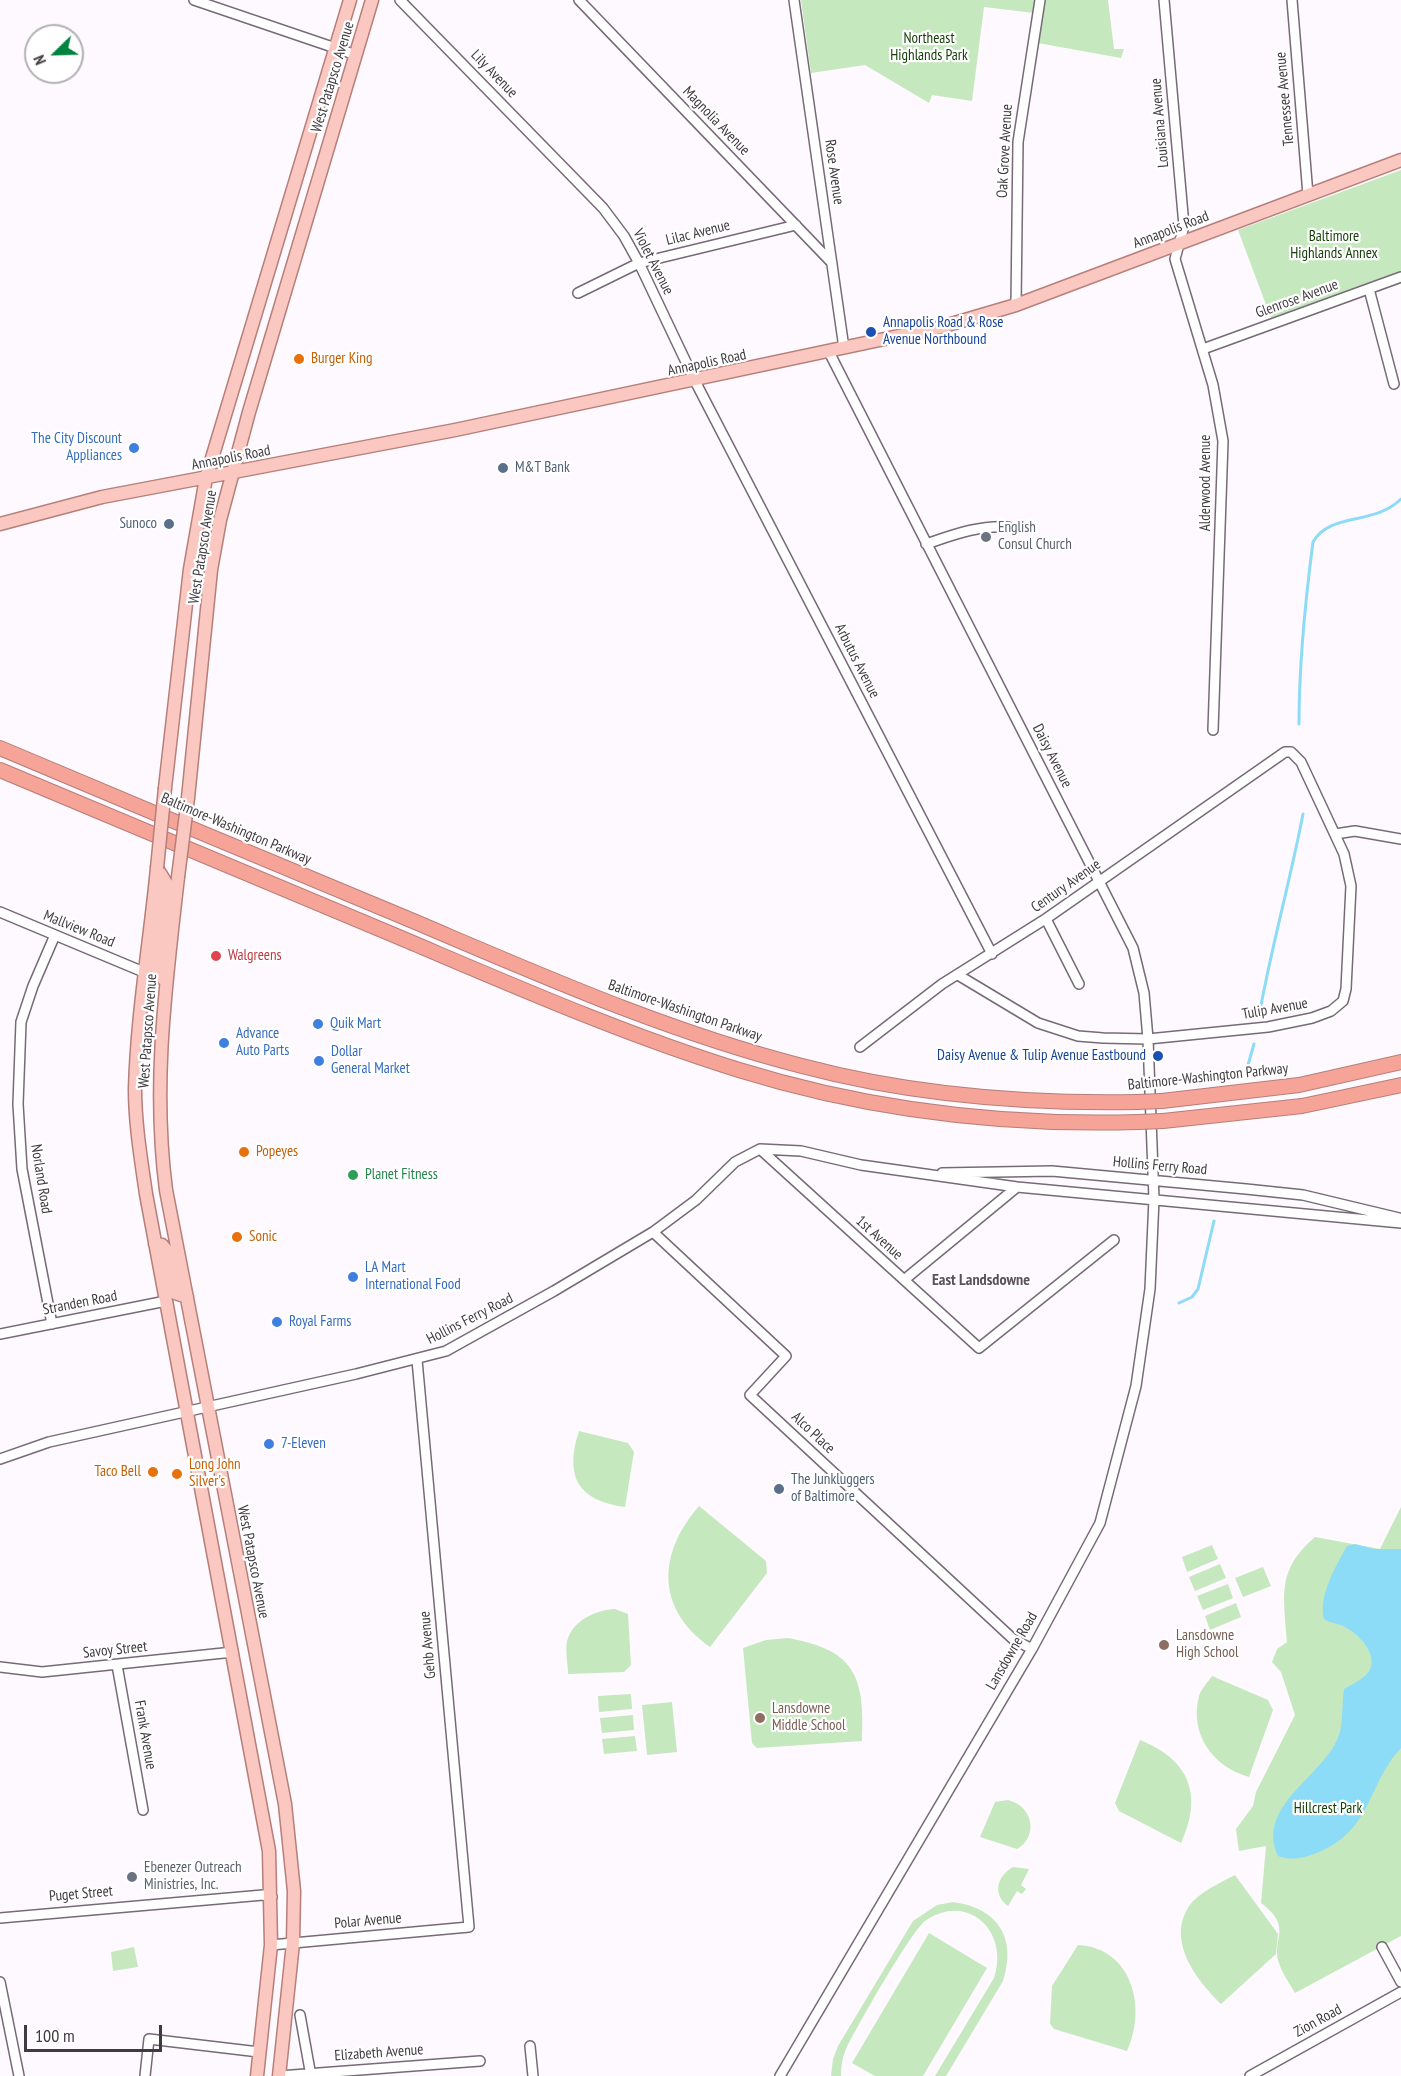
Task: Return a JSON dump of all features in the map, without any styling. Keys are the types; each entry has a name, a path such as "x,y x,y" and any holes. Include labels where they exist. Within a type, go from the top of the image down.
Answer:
{"highway":[{"name":"Baltimore-Washington Parkway","path":"0,748 594,996 748,1051 849,1077 942,1093 1040,1102 1137,1102 1299,1085 1401,1062"},
{"path":"0,770 534,994 643,1037 740,1070 845,1097 940,1114 1039,1123 1138,1122 1302,1106 1401,1085"}],"main road":[{"name":"West Patapsco Avenue","path":"257,2076 271,1945 272,1897 263,1809 155,1244 138,1141 135,1090 165,788 190,569 206,478 350,0"},
{"name":"West Patapsco Avenue","path":"279,2076 293,1943 294,1892 285,1804 207,1406 159,1138 160,1043 212,570 231,474 372,0"},
{"name":"Annapolis Road","path":"0,524 102,497 231,474 695,381 941,327 1016,305 1401,160"},
{"path":"157,868 166,883 157,972 166,982"},
{"path":"155,1244 162,1245 167,1251 175,1293 187,1297"}],"street":[{"path":"194,0 356,55"},
{"name":"Lily Avenue","path":"400,0 565,169"},
{"name":"Magnolia Avenue","path":"579,0 832,263"},
{"name":"Rose Avenue","path":"794,0 844,348"},
{"name":"Oak Grove Avenue","path":"1016,305 1018,142 1040,0"},
{"name":"Louisiana Avenue","path":"1164,0 1184,226 1179,243"},
{"name":"Tennessee Avenue","path":"1292,0 1308,195"},
{"name":"Violet Avenue","path":"565,169 615,222 639,263 695,381"},
{"name":"Lilac Avenue","path":"578,293 639,263 796,225"},
{"name":"Alderwood Avenue","path":"1179,243 1175,259 1203,349 1223,441 1213,730"},
{"name":"Glenrose Avenue","path":"1203,349 1401,277"},
{"path":"1369,289 1394,384"},
{"name":"Daisy Avenue","path":"829,352 1133,948 1144,993 1148,1039 1154,1199"},
{"name":"Arbutus Avenue","path":"695,381 992,954"},
{"path":"926,544 989,526 1008,527"},
{"name":"Century Avenue","path":"860,1047 929,993 1046,919 1278,755 1291,752"},
{"name":"Tulip Avenue","path":"958,975 1038,1023 1056,1030 1103,1038 1148,1039 1268,1027 1312,1018 1337,1007 1343,1000 1346,989 1351,886 1344,854 1301,762 1291,752"},
{"path":"1335,834 1355,831 1401,839"},
{"name":"Mallview Road","path":"0,912 146,973"},
{"path":"1046,919 1078,984"},
{"name":"Norland Road","path":"52,1324 22,1169 18,1092 21,1022 33,986 55,935"},
{"name":"Hollins Ferry Road","path":"0,1459 49,1442 417,1360 468,1340 653,1232 696,1200 735,1162 760,1149 801,1151 861,1165 1017,1187 1401,1221"},
{"name":"1st Avenue","path":"760,1149 979,1348 1114,1240"},
{"name":"Hollins Ferry Road","path":"913,1173 1052,1172 1303,1195 1401,1221"},
{"path":"904,1280 1017,1187"},
{"name":"Lansdowne Road","path":"780,2076 1032,1649 1100,1523 1128,1425 1144,1342 1154,1199"},
{"name":"Alco Place","path":"653,1232 786,1356 750,1395 1013,1640 1032,1649"},
{"name":"Stranden Road","path":"0,1334 166,1301"},
{"name":"Gehb Avenue","path":"417,1360 469,1927"},
{"name":"Savoy Street","path":"0,1668 42,1672 233,1652"},
{"name":"Frank Avenue","path":"117,1665 143,1810"},
{"name":"Puget Street","path":"0,1918 220,1898 263,1895 272,1897"},
{"name":"Polar Avenue","path":"271,1945 469,1927"},
{"path":"1382,1947 1401,1982"},
{"path":"0,1982 19,2076"},
{"name":"Zion Road","path":"1250,2076 1401,1992"},
{"path":"300,2015 310,2075"},
{"path":"145,2076 149,2039 260,2052"},
{"path":"531,2046 533,2076"},
{"name":"Elizabeth Avenue","path":"279,2076 480,2061"}],"green space":[{"name":"Northeast Highlands Park","path":"801,0 1108,0 1114,49 1124,49 1121,58 1038,43 1042,14 984,7 972,101 932,95 929,103 865,65 811,73"},
{"name":"Baltimore Highlands Annex","path":"1401,170 1401,271 1271,318 1238,230"},
{"path":"579,1431 628,1443 634,1452 625,1507 596,1499 579,1484 573,1461"},
{"path":"699,1506 766,1561 767,1573 710,1647 692,1632 679,1615 668,1580 670,1561 676,1542 685,1524"},
{"name":"Hillcrest Park","path":"1401,1507 1401,1936 1295,1993 1279,1963 1277,1919 1261,1903 1266,1846 1239,1851 1236,1829 1253,1806 1256,1792 1295,1715 1281,1672 1272,1662 1277,1649 1287,1642 1285,1584 1294,1561 1302,1549 1315,1537 1380,1549"},
{"path":"1212,1545 1218,1559 1187,1572 1182,1557"},
{"path":"1220,1564 1226,1578 1195,1591 1189,1577"},
{"path":"1263,1567 1271,1586 1243,1597 1235,1578"},
{"path":"1228,1584 1233,1598 1203,1610 1197,1596"},
{"path":"1236,1603 1241,1617 1210,1630 1205,1616"},
{"path":"615,1609 628,1614 631,1665 624,1672 568,1674 566,1645 574,1627 593,1614"},
{"path":"788,1638 811,1643 828,1650 842,1659 851,1670 858,1683 861,1699 862,1741 757,1748 752,1743 743,1648 766,1640"},
{"path":"1212,1676 1268,1700 1273,1710 1249,1777 1236,1772 1215,1757 1201,1736 1197,1710 1199,1696"},
{"path":"631,1694 632,1709 599,1712 598,1696"},
{"path":"672,1702 677,1752 647,1755 642,1705"},
{"path":"633,1715 634,1730 602,1733 600,1718"},
{"path":"635,1736 637,1751 604,1754 602,1739"},
{"path":"1140,1740 1171,1758 1188,1781 1191,1809 1188,1826 1181,1843 1119,1811 1115,1803"},
{"path":"1008,1800 1023,1808 1030,1822 1028,1837 1017,1849 980,1837 995,1802"},
{"path":"1013,1867 1029,1869 1021,1885 1026,1889 1022,1894 1017,1891 1008,1906 1000,1896 998,1885 1003,1875"},
{"path":"1235,1875 1278,1934 1276,1954 1221,2004 1203,1984 1187,1960 1181,1933 1183,1920 1193,1901 1210,1888"},
{"path":"953,1902 969,1905 992,1918 1005,1939 1007,1966 1003,1981 946,2076 935,2076 994,1978 997,1961 996,1945 990,1931 970,1913 956,1911 941,1913 925,1921 918,1929 884,1982 846,2049 841,2076 831,2076 833,2059 838,2046 913,1921 937,1905"},
{"path":"929,1933 987,1968 923,2076 875,2076 852,2063"},
{"path":"1078,1945 1097,1949 1112,1957 1123,1969 1131,1983 1136,2017 1127,2051 1054,2029 1050,2024 1052,1986"},
{"path":"134,1947 138,1967 113,1971 111,1952"}],"water":[{"path":"1355,1544 1374,1549 1401,1549 1401,1748 1381,1776 1368,1805 1350,1831 1337,1842 1319,1852 1298,1858 1283,1858 1278,1856 1273,1838 1276,1821 1284,1806 1331,1750 1339,1735 1344,1689 1365,1676 1372,1663 1368,1648 1357,1636 1343,1626 1324,1619 1324,1601 1329,1581 1347,1546"}],"waterway":[{"path":"1299,724 1303,633 1313,542 1330,526 1378,513 1401,499"},
{"path":"1259,1016 1303,814"},
{"path":"1248,1065 1254,1044"},
{"path":"1179,1303 1192,1297 1198,1289 1214,1221"}],"place":[{"name":"Annapolis Road & Rose Avenue Northbound","path":"871,332"},
{"name":"Burger King","path":"299,359"},
{"name":"The City Discount Appliances","path":"134,448"},
{"name":"M&T Bank","path":"503,468"},
{"name":"Sunoco","path":"169,524"},
{"name":"English Consul Church","path":"986,537"},
{"name":"Walgreens","path":"216,956"},
{"name":"Quik Mart","path":"318,1024"},
{"name":"Advance Auto Parts","path":"224,1043"},
{"name":"Daisy Avenue & Tulip Avenue Eastbound","path":"1158,1056"},
{"name":"Dollar General Market","path":"319,1061"},
{"name":"Popeyes","path":"244,1152"},
{"name":"Planet Fitness","path":"353,1175"},
{"name":"Sonic","path":"237,1237"},
{"name":"LA Mart International Food","path":"353,1277"},
{"name":"Royal Farms","path":"277,1322"},
{"name":"7-Eleven","path":"269,1444"},
{"name":"Taco Bell","path":"153,1472"},
{"name":"Long John Silver's","path":"177,1474"},
{"name":"The Junkluggers of Baltimore","path":"779,1489"},
{"name":"Lansdowne High School","path":"1164,1645"},
{"name":"Lansdowne Middle School","path":"760,1718"},
{"name":"Ebenezer Outreach Ministries, Inc.","path":"132,1877"}],"district":[{"name":"East Landsdowne","path":"981,1280"}]}
